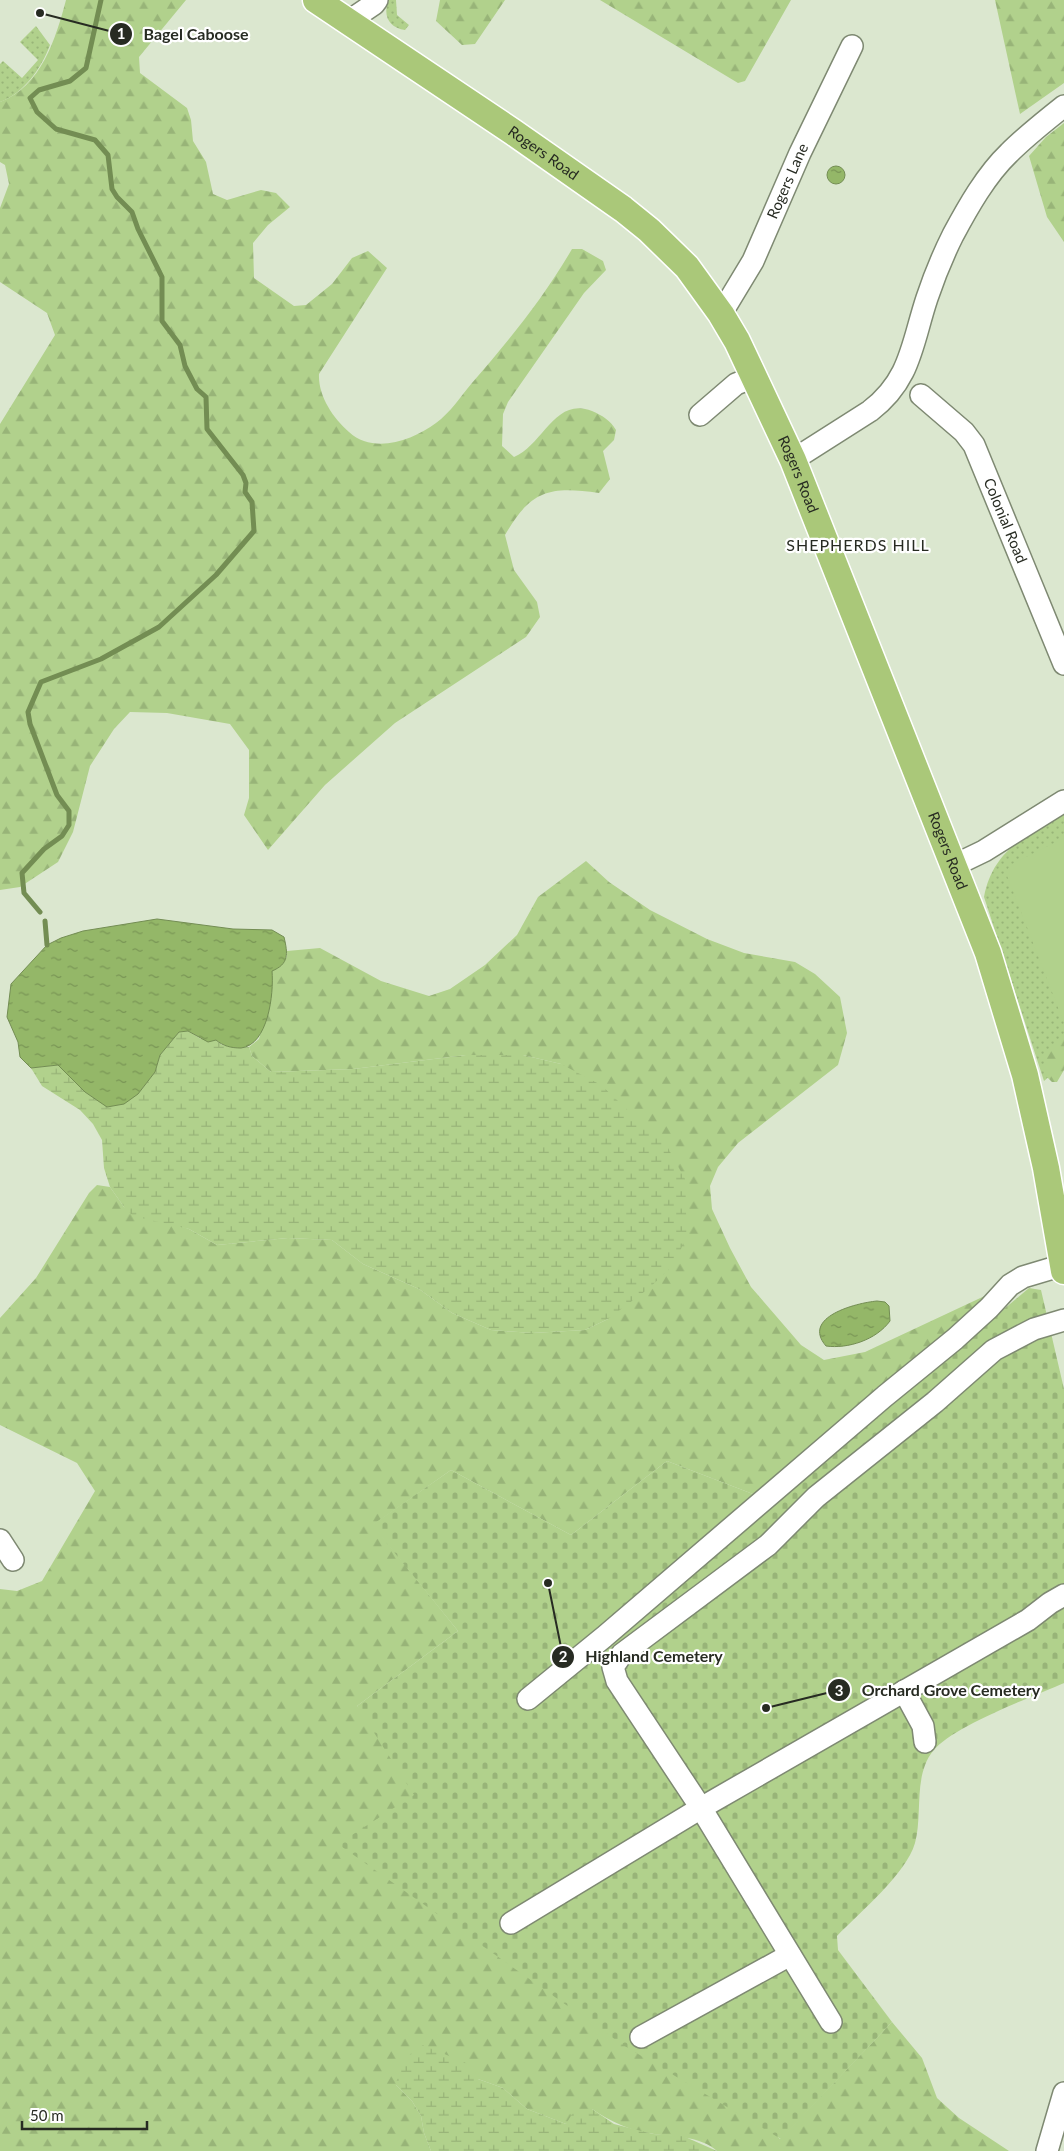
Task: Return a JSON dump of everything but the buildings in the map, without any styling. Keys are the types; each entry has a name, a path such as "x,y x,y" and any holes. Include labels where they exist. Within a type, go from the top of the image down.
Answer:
{"main road":[{"name":"Rogers Road","path":"316,0 352,11 623,209 645,227 687,268 721,314 754,376 793,460 955,865 988,953 1025,1075 1046,1168 1063,1268"}],"street":[{"path":"352,11 374,4 377,0"},
{"name":"Rogers Lane","path":"721,314 754,261 800,153 852,46"},
{"path":"793,460 870,411 882,402 896,386 903,375 914,345 927,299 938,271 954,234 975,197 1009,152 1064,106"},
{"path":"700,414 736,384 754,376"},
{"name":"Colonial Road","path":"921,395 964,432 974,445 1064,664"},
{"path":"955,865 984,851 1064,801"},
{"path":"528,1700 601,1640 885,1396 948,1345 989,1308 1010,1285 1023,1277 1063,1268"},
{"path":"831,2022 701,1808 617,1681 612,1667 616,1661 768,1545 816,1497 935,1402 994,1350 1034,1329 1064,1320"},
{"path":"0,1540 13,1560"},
{"path":"511,1923 701,1808 1028,1620 1064,1595"},
{"path":"904,1691 923,1726 925,1742"},
{"path":"641,2037 790,1955"},
{"path":"1047,2151 1064,2093"}],"green space":[{"path":"66,0 186,0 139,57 140,73 187,108 191,120 193,141 206,162 213,194 227,200 261,190 276,193 290,207 268,225 253,243 254,278 294,306 306,305 332,284 352,258 368,251 387,268 319,374 321,390 328,406 337,420 349,432 359,439 381,444 416,435 441,419 525,319 572,249 582,249 603,261 606,270 584,293 508,402 503,414 502,446 514,457 533,443 559,416 568,410 579,408 592,411 603,417 616,430 614,440 603,451 610,479 599,493 567,490 543,494 524,508 505,535 514,570 537,602 540,617 526,637 395,723 325,785 268,850 244,815 249,798 249,750 230,724 167,713 130,712 114,729 90,766 73,832 58,862 20,887 0,890 0,424 55,335 47,313 0,282 0,208 9,184 5,165 0,162 0,102 14,95 26,85 45,60 52,45"},
{"path":"389,0 396,0 397,15 409,25 405,30 395,27 388,20 386,11"},
{"path":"440,0 505,0 475,44 462,45 436,21"},
{"path":"600,0 791,0 745,81 738,83"},
{"path":"995,0 1064,0 1064,83 1020,114"},
{"path":"36,26 50,45 42,63 31,79 17,93 0,102 0,64 3,61 22,78 38,60 20,42"},
{"path":"1064,123 1064,242 1047,217 1029,156 1046,137"},
{"path":"1064,811 1064,1064 1044,1081 984,897 995,867 1004,855 1014,845"},
{"path":"1064,838 1064,1023 1006,873 1010,865"},
{"path":"586,861 609,882 650,910 707,939 744,953 795,962 815,974 840,997 847,1033 838,1065 738,1143 718,1167 710,1186 712,1209 751,1287 801,1345 824,1360 865,1352 991,1293 1008,1304 903,1395 774,1502 667,1461 571,1535 451,1470 373,1525 458,1631 357,1706 780,2139 892,2022 922,2058 937,2098 959,2118 1009,2151 717,2151 703,2142 646,2133 629,2128 606,2118 592,2109 566,2124 527,2109 503,2088 478,2079 396,2085 412,2101 421,2116 424,2133 431,2151 0,2151 0,1589 17,1591 42,1581 95,1491 77,1463 0,1425 0,1318 36,1278 89,1193 97,1185 110,1187 124,1207 189,1229 217,1245 288,1238 332,1240 363,1264 419,1289 452,1313 491,1330 532,1333 585,1330 608,1319 561,1064 523,1055 466,1055 353,1069 271,1072 252,1056 249,1047 259,1039 271,994 272,971 287,957 287,951 320,948 381,981 429,996 450,989 485,965 517,935 538,897"},
{"path":"188,1031 201,1039 216,1040 222,1045 236,1048 249,1047 252,1056 271,1072 353,1069 466,1055 523,1055 561,1064 601,1085 668,1148 685,1179 687,1232 676,1263 648,1289 608,1319 585,1330 532,1333 491,1330 452,1313 419,1289 363,1264 332,1240 288,1238 217,1245 189,1229 133,1216 110,1187 104,1168 102,1140 93,1124 80,1110 42,1086 31,1068 58,1065 85,1092 108,1107 138,1094 155,1072 160,1055 179,1032"},
{"path":"1064,1039 1064,1070 1057,1082 1052,1082 1046,1076 1045,1056"},
{"path":"1029,1288 1041,1290 1064,1389 1064,1683 975,1722 943,1741 933,1751 923,1772 917,1832 910,1855 892,1880 837,1936 838,1950 892,2022 781,2139 623,2045 338,1844 414,1795 357,1706 458,1631 372,1525 451,1470 571,1535 667,1461 774,1502"},
{"path":"423,2045 473,2066 478,2079 503,2088 527,2109 566,2124 575,2109 592,2109 614,2124 653,2134 683,2136 717,2151 431,2151 424,2133 421,2116 412,2101 396,2085 399,2071 404,2061 411,2053"}],"water":[{"path":"836,166 842,169 845,175 842,181 836,184 830,181 827,175 830,169"},
{"path":"157,919 233,929 272,930 284,937 286,958 282,965 272,971 270,1005 258,1038 250,1045 237,1048 224,1045 216,1040 208,1042 188,1031 179,1032 160,1055 155,1072 138,1094 124,1104 107,1107 85,1092 58,1065 31,1068 20,1057 18,1042 7,1017 11,984 47,945 61,938 83,931"},
{"path":"877,1301 885,1302 889,1306 890,1321 884,1328 861,1342 843,1346 826,1346 820,1336 820,1327 826,1320 834,1313 845,1308"}],"waterway":[{"path":"40,912 24,893 22,873 44,849 62,836 69,825 69,811 57,795 30,724 28,712 41,682 101,659 159,627 216,575 254,531 252,502 245,492 246,483 243,475 207,429 206,397 197,389 185,366 180,345 162,321 162,277 138,229 132,212 112,189 108,155 95,140 56,129 37,112 30,98 39,90 70,81 86,68 101,0"},
{"path":"45,921 47,945"}],"place":[{"name":"Bagel Caboose","path":"40,13"},
{"name":"Highland Cemetery","path":"548,1583"},
{"name":"Orchard Grove Cemetery","path":"766,1708"}],"district":[{"name":"SHEPHERDS HILL","path":"858,545"}]}
